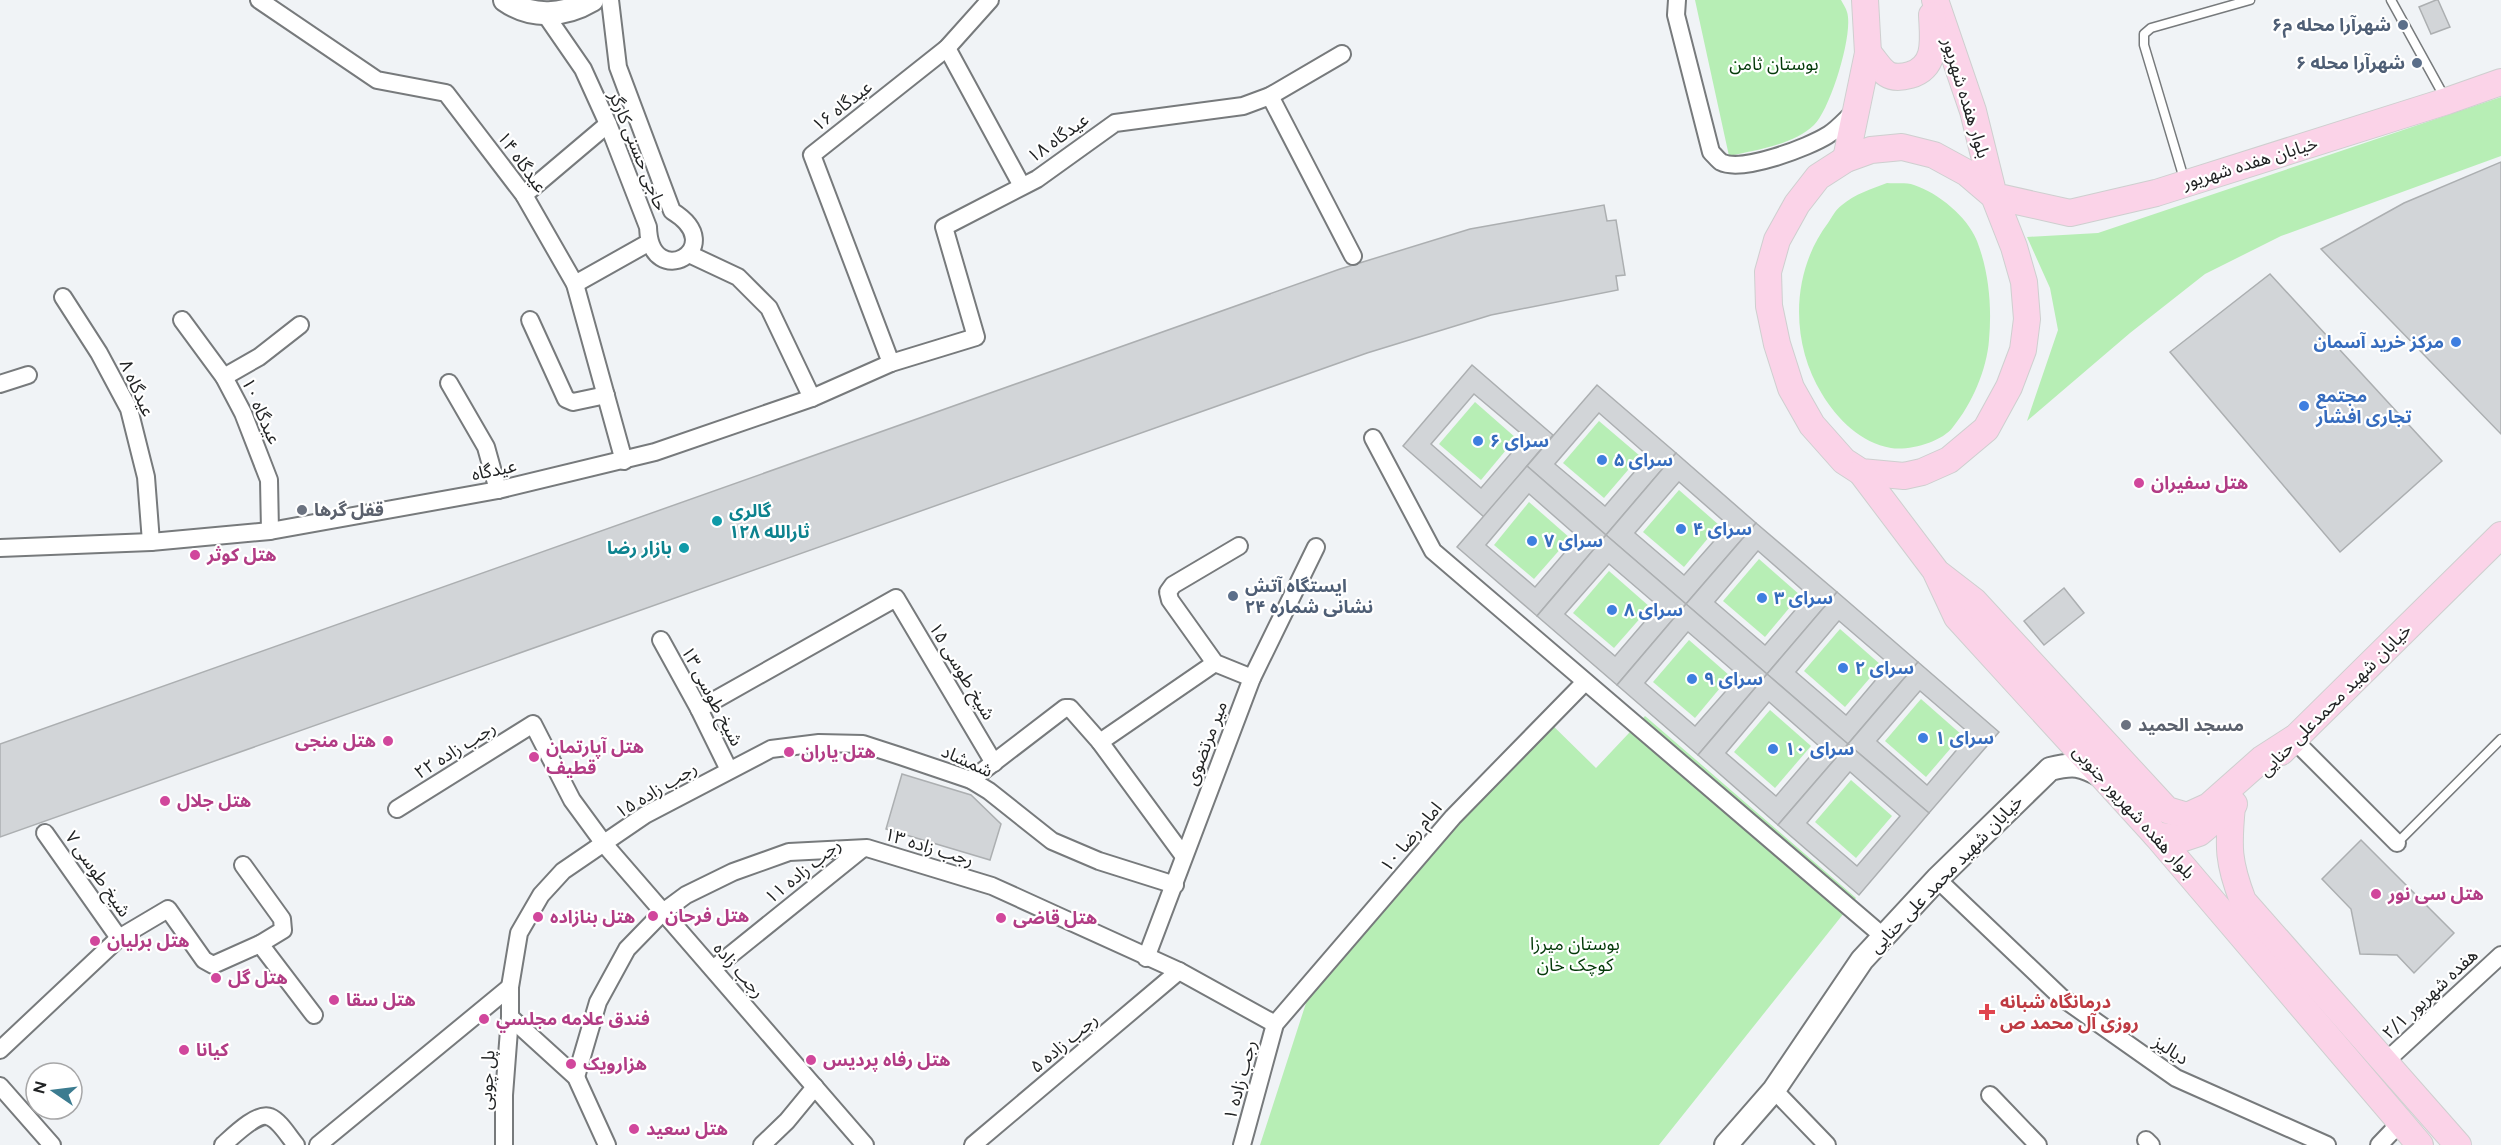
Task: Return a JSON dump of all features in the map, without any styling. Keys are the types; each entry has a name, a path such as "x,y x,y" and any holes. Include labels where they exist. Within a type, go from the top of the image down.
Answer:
{"main road":[{"path":"505,0 528,11 545,14 580,7 592,0"},
{"path":"1846,159 1868,53 1866,0"},
{"path":"1868,53 1887,74 1897,77 1916,73 1925,66 1931,57 1934,44 1933,0"},
{"name":"بلوار هفده شهریور","path":"1861,472 1904,476 1922,472 1949,460 1986,429 2009,387 2023,350 2027,320 2024,282 1995,196 1973,111 1933,0"},
{"name":"خیابان هفده شهریور","path":"1995,196 2070,213 2156,193 2501,82"},
{"name":"بلوار هفده شهریور جنوبی","path":"1995,196 1966,173 1934,155 1902,147 1871,150 1846,159 1818,177 1797,204 1777,240 1768,272 1769,306 1777,344 1791,388 1812,425 1845,461 1861,472 1935,570 1957,617 2156,835 2420,1145"},
{"name":"خیابان شهید محمدعلی حنایی","path":"2156,835 2181,839 2199,833 2232,806 2293,739 2501,536"},
{"path":"1935,570 1974,601 2167,810 2187,816 2209,806 2262,759 2293,739"},
{"name":"خیابان شهید محمد علی حنایی","path":"1726,1145 1774,1090 1862,960 1937,879 2049,769 2067,764 2082,765 2104,777"},
{"path":"2232,806 2228,844 2233,874 2243,901 2458,1145"}],"street":[{"name":"عیدگاه ۱۴","path":"259,0 377,80 446,93 524,195 575,284 624,460"},
{"name":"حاجی حسنی کارگر","path":"610,0 618,67 672,211 684,219 693,230 694,242 690,254"},
{"name":"عیدگاه ۱۶","path":"891,363 812,155 947,48 990,0"},
{"path":"1677,0 1676,15 1712,152 1720,162 1735,166 1777,157 1804,148 1829,134 1856,109"},
{"name":"حاجی حسنی کارگر","path":"545,14 583,69 608,124 648,227 648,243"},
{"path":"947,48 1022,186"},
{"name":"عیدگاه ۱۸","path":"976,337 944,227 1022,186 1115,123 1243,106 1270,96 1342,54"},
{"path":"1270,96 1353,256"},
{"path":"524,195 608,124"},
{"path":"575,284 648,243 657,255 667,261 679,260 690,254 738,277 769,308 812,398"},
{"name":"عیدگاه ۸","path":"63,297 99,353 129,409 146,477 151,542"},
{"name":"عیدگاه ۱۰","path":"182,320 224,377 243,413 269,480 270,531"},
{"path":"530,320 566,399 573,402 606,395"},
{"path":"224,377 259,357 300,325"},
{"name":"عیدگاه","path":"0,548 151,542 270,531 498,490 624,460 812,398 891,363 976,337"},
{"path":"0,384 28,375"},
{"path":"449,383 486,447 498,490"},
{"path":"1373,438 1433,551 1884,937"},
{"path":"1239,546 1173,585 1168,592 1170,600 1215,663 1252,678"},
{"name":"میر مرتضوی","path":"1146,957 1252,678 1316,548"},
{"name":"۱۵ شیخ طوسی","path":"699,709 896,598 994,763"},
{"name":"شیخ طوسی ۱۳","path":"661,640 729,770"},
{"path":"1100,742 1215,663"},
{"name":"امام رضا ۱۰","path":"1275,1024 1453,817 1585,682"},
{"path":"971,780 1065,708 1070,708 1100,742 1183,855"},
{"name":"رجب زاده ۲۲","path":"398,809 533,724"},
{"name":"رجب زاده","path":"533,724 572,800 605,845 865,1145"},
{"path":"2293,739 2397,843"},
{"name":"شمشاد","path":"729,770 771,749 819,742 862,744 971,780 989,791 1052,841 1099,861 1174,885"},
{"name":"رجب زاده ۱۵","path":"510,987 519,933 541,895 563,872 605,845 645,815 729,770"},
{"name":"شیخ طوسی ۷","path":"45,833 119,938"},
{"name":"رجب زاده ۱۳","path":"576,1077 598,1002 627,949 663,912 686,895 733,872 789,852 867,848 992,886 1179,971 1275,1024"},
{"name":"رجب زاده ۱۱","path":"713,969 862,849"},
{"path":"0,1050 119,938 168,909 204,960 213,965 260,944 283,930 282,919 243,865"},
{"name":"دیالیز","path":"1937,879 2061,998 2176,1078 2327,1145"},
{"path":"260,944 314,1015"},
{"name":"هفده شهریور ۲/۱","path":"2385,1062 2501,955"},
{"name":"رجب زاده ۵","path":"973,1145 1179,971"},
{"path":"318,1145 510,987"},
{"name":"پل چوبی","path":"504,1145 504,1095 510,987"},
{"path":"510,1017 576,1077 607,1145"},
{"name":"رجب زاده ۱","path":"1242,1145 1275,1024"},
{"path":"0,1086 52,1145"},
{"path":"762,1145 788,1121 815,1088"},
{"path":"1774,1090 1827,1145"},
{"path":"1990,1095 2038,1145"},
{"path":"226,1144 242,1128 261,1116 268,1115 296,1145"},
{"path":"2379,1145 2401,1122"}],"lane":[{"path":"2185,183 2144,45 2144,34 2151,28 2250,0"},
{"path":"2391,0 2447,101"},
{"path":"2397,843 2501,740"}],"green space":[{"name":"بوستان ثامن","path":"1695,0 1841,0 1847,10 1848,22 1844,53 1827,104 1814,125 1785,142 1729,156"},
{"path":"2501,97 2501,156 2281,236 2205,274 2130,333 2027,421 2058,330 2050,288 2027,237 2098,233"},
{"path":"1887,183 1914,185 1933,194 1959,214 1977,241 1987,277 1990,302 1989,340 1985,363 1977,386 1960,418 1948,432 1933,441 1898,449 1880,445 1860,435 1843,421 1828,403 1812,374 1804,352 1799,307 1801,285 1807,263 1816,242 1834,213 1847,201"},
{"path":"1475,402 1516,438 1481,480 1439,444"},
{"path":"1599,421 1640,456 1604,498 1563,463"},
{"path":"1679,490 1719,525 1684,567 1643,532"},
{"path":"1529,502 1570,538 1534,579 1494,545"},
{"path":"1759,559 1800,595 1765,637 1723,601"},
{"path":"1609,571 1650,607 1614,648 1573,613"},
{"path":"1840,629 1881,665 1845,707 1804,671"},
{"path":"1689,640 1730,676 1695,718 1653,682"},
{"path":"1921,699 1962,735 1926,777 1885,741"},
{"path":"1770,710 1811,746 1775,788 1734,752"},
{"name":"بوستان میرزا کوچک خان","path":"1541,714 1596,768 1645,716 1856,898 1659,1145 1260,1145 1306,1003 1412,862"},
{"path":"1851,780 1892,816 1856,858 1815,822"}],"building":[{"path":"2436,0 2450,27 2431,34 2419,7"},
{"name":"مرکز خرید آسمان","path":"2501,162 2501,434 2321,249 2404,203"},
{"name":"بازار رضا","path":"1604,205 1607,221 1616,220 1625,275 1616,276 1618,290 1491,315 1367,353 0,837 0,744 1340,269 1470,229"},
{"name":"مجتمع تجاری افشار","path":"2270,274 2442,461 2340,552 2170,352"},
{"path":"1472,365 1553,435 1484,517 1403,446","holes":["1474,394 1525,437 1481,488 1431,444"]},
{"path":"1597,385 1676,453 1606,535 1527,466","holes":["1599,413 1648,456 1605,506 1555,464"]},
{"path":"1676,453 1756,523 1686,604 1606,535","holes":["1679,482 1728,525 1684,575 1635,533"]},
{"path":"1527,466 1606,535 1537,616 1457,547","holes":["1529,494 1578,537 1535,587 1486,545"]},
{"path":"1756,523 1837,592 1767,674 1686,604","holes":["1758,551 1808,595 1765,645 1715,602"]},
{"path":"1606,535 1686,604 1617,685 1537,616","holes":["1609,564 1658,606 1615,656 1565,614"]},
{"path":"2064,588 2084,613 2044,645 2024,621"},
{"path":"1837,592 1918,662 1848,744 1767,674","holes":["1839,621 1889,664 1846,715 1796,672"]},
{"path":"1686,604 1767,674 1698,755 1617,685","holes":["1688,632 1739,676 1695,726 1645,683"]},
{"path":"1918,662 1999,732 1929,813 1848,744","holes":["1920,691 1970,734 1927,785 1877,741"]},
{"path":"1767,674 1848,744 1778,825 1698,755","holes":["1769,702 1819,746 1776,796 1726,753"]},
{"path":"1848,744 1929,813 1859,895 1778,825","holes":["1850,772 1900,816 1857,866 1807,823"]},
{"path":"902,774 971,795 1001,824 990,860 886,829"},
{"name":"هتل سی نور","path":"2361,840 2454,933 2414,973 2397,955 2360,954 2351,909 2322,879"}],"place":[{"name":"شهرآرا محله م۶","path":"2403,25"},
{"name":"شهرآرا محله ۶","path":"2417,63"},
{"name":"مرکز خرید آسمان","path":"2456,342"},
{"name":"مجتمع تجاری افشار","path":"2304,406"},
{"name":"سرای ۶","path":"1478,441"},
{"name":"سرای ۵","path":"1602,460"},
{"name":"هتل سفیران","path":"2139,483"},
{"name":"قفل گرها","path":"302,510"},
{"name":"گالری ثارالله ۱۲۸","path":"717,521"},
{"name":"سرای ۴","path":"1681,529"},
{"name":"سرای ۷","path":"1532,541"},
{"name":"بازار رضا","path":"684,548"},
{"name":"هتل کوثر","path":"195,555"},
{"name":"ایستگاه آتش نشانی شماره ۲۴","path":"1233,596"},
{"name":"سرای ۳","path":"1762,598"},
{"name":"سرای ۸","path":"1612,610"},
{"name":"سرای ۲","path":"1843,668"},
{"name":"سرای ۹","path":"1692,679"},
{"name":"مسجد الحمید","path":"2126,725"},
{"name":"سرای ۱","path":"1923,738"},
{"name":"هتل منجی","path":"388,741"},
{"name":"سرای ۱۰","path":"1773,749"},
{"name":"هتل یاران","path":"789,752"},
{"name":"هتل آپارتمان قطیف","path":"534,757"},
{"name":"هتل جلال","path":"165,801"},
{"name":"هتل سی نور","path":"2376,894"},
{"name":"هتل فرحان","path":"653,916"},
{"name":"هتل بنازاده","path":"538,917"},
{"name":"هتل قاضی","path":"1001,918"},
{"name":"هتل برلیان","path":"95,941"},
{"name":"هتل گل","path":"216,978"},
{"name":"هتل سقا","path":"334,1000"},
{"name":"درمانگاه شبانه روزی آل محمد ص","path":"1987,1012"},
{"name":"فندق علامه مجلسي","path":"484,1019"},
{"name":"كيانا","path":"184,1050"},
{"name":"هتل رفاه پردیس","path":"811,1060"},
{"name":"هزارویک","path":"571,1064"},
{"name":"هتل سعید","path":"634,1129"}]}
